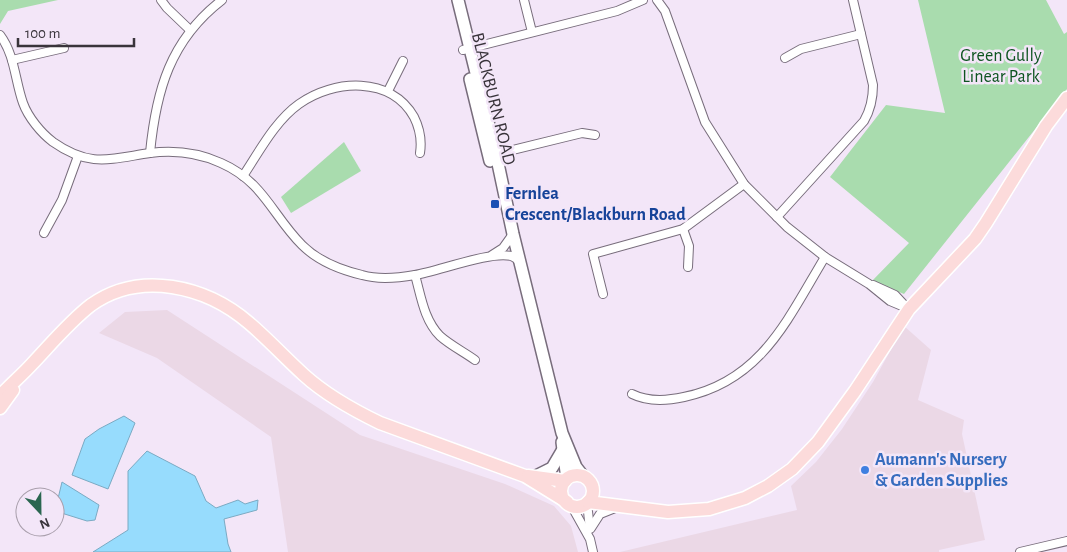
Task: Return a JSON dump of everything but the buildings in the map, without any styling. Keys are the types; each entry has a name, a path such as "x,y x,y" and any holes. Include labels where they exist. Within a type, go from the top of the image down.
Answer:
{"main road":[{"name":"BLACKBURN ROAD","path":"450,0 467,49 496,154 513,234 562,433 576,467 587,480"},
{"name":"BLACKBURN ROAD","path":"458,0 482,130 500,197 513,234"},
{"path":"531,476 569,504 579,506 588,503 626,506 657,511 694,511 723,506 745,498 780,479 818,442 841,409 869,356 904,306 999,200 1030,154 1046,126 1067,98"},
{"path":"1030,154 1067,109"},
{"path":"0,396 66,327 92,305 119,292 152,285 182,288 217,301 234,312 248,322 304,375 357,412 380,423 531,476 566,480 573,476 587,480 602,493 626,506"},
{"path":"0,408 30,366"},
{"name":"BLACKBURN ROAD","path":"562,433 562,451 566,480"},
{"path":"531,476 552,468 562,451"},
{"path":"566,480 562,492 569,504"},
{"path":"587,480 593,494 588,503"}],"street":[{"path":"161,0 190,30"},
{"path":"150,153 153,125 162,83 172,60 190,30 222,0"},
{"path":"524,0 532,32"},
{"path":"467,49 616,11 643,0"},
{"path":"657,0 665,11 706,122 744,184 787,228 825,257 869,284 890,301 904,306"},
{"path":"777,217 864,122 870,111 873,85 853,0"},
{"path":"785,58 801,49 861,34"},
{"path":"0,36 12,60 23,103 29,115 52,141 78,156 106,161 150,153 186,153 207,157 222,163 254,183 303,246 333,266 365,276 389,278 416,275 490,256 511,256 520,263"},
{"path":"12,60 64,48"},
{"path":"388,91 403,62"},
{"path":"242,176 284,118 305,100 318,93 341,86 376,87 388,91 399,98 410,110 417,122 422,143 420,153"},
{"path":"496,154 582,133 595,136"},
{"path":"44,233 62,200 78,156"},
{"path":"602,294 593,254 683,229 744,184"},
{"path":"683,229 689,246 688,268"},
{"path":"490,256 503,248 513,234"},
{"path":"632,394 648,400 677,399 707,390 738,374 752,364 773,341 825,257"},
{"path":"416,275 426,314 433,328 441,337 475,360"},
{"path":"588,503 590,539 593,552"},
{"path":"569,504 590,539"},
{"path":"590,528 600,514 626,506"},
{"path":"1020,552 1067,541"}],"shaded area":[{"path":"167,310 360,435 505,484 554,506 571,526 578,552 288,552 271,437 157,358 99,333 125,312"},
{"path":"904,326 931,350 918,400 964,420 962,434 985,540 939,550 939,552 620,552 797,510 791,486 816,462 842,429 873,382"}],"green space":[{"path":"0,0 58,0 8,11 0,24"},
{"name":"Green Gully Linear Park","path":"918,0 1046,0 1064,34 1067,32 1067,89 904,294 872,281 909,243 830,177 886,105 945,113"},
{"path":"344,142 361,171 291,213 281,197"}],"water":[{"path":"124,416 135,423 108,489 72,475 85,439 99,429"},
{"path":"147,451 195,476 206,501 216,508 238,500 245,504 258,500 257,510 224,519 231,552 93,552 128,530 128,471"},
{"path":"62,482 99,505 95,520 87,521 65,514 65,487 61,487"}],"place":[{"name":"Fernlea Crescent/Blackburn Road","path":"495,204"},
{"name":"Aumann's Nursery & Garden Supplies","path":"865,470"}]}
